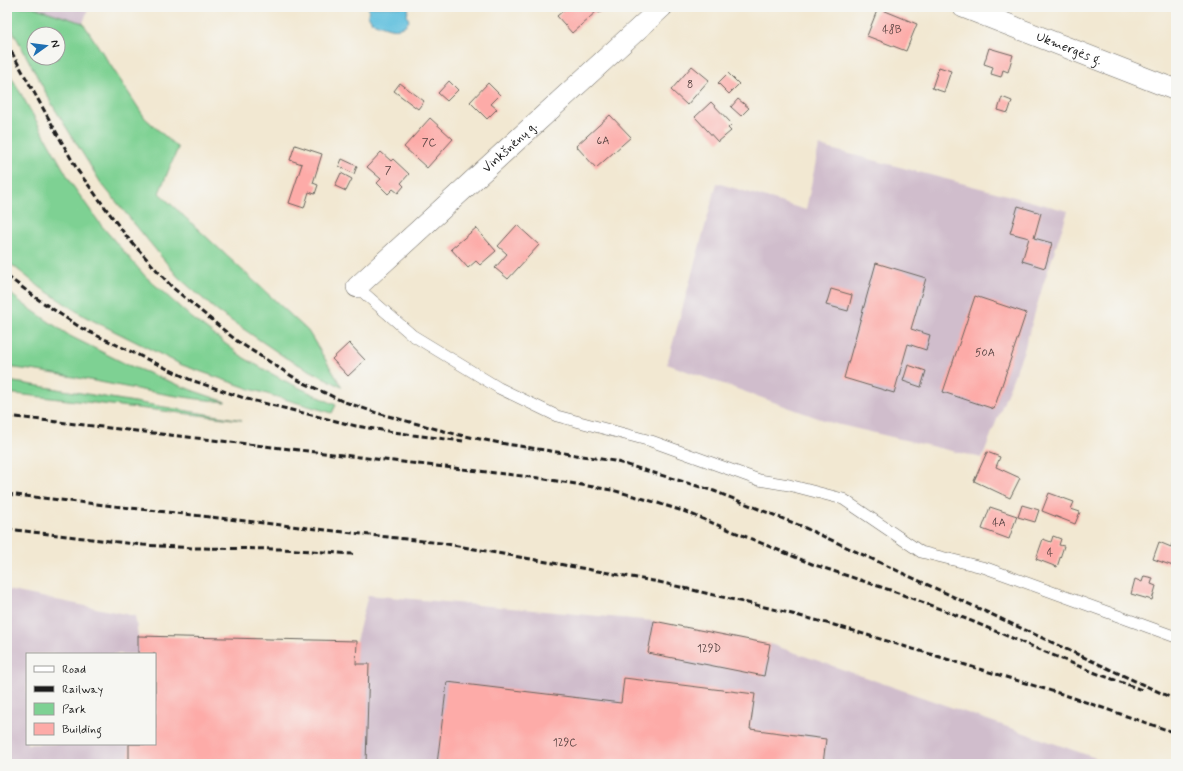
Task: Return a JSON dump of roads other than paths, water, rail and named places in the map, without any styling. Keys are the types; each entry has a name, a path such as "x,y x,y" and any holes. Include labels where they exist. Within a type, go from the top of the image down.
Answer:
{"street":[{"name":"Vinkšnėnų g.","path":"357,287 662,7"},
{"name":"Ukmergės g.","path":"963,7 1176,90"}],"lane":[{"path":"357,287 412,335 499,388 557,416 651,442 759,480 789,485 843,499 921,552 986,568 1176,637"}],"water":[{"path":"369,7 409,7 407,15 409,21 401,28 396,29 382,26 372,22 368,15"}],"railway":[{"path":"7,44 78,171 127,237 172,287 237,341 298,380 342,401 377,413 455,434 500,443 614,461 714,491 801,526 1176,700"},
{"path":"7,276 39,300 81,328 191,380 247,399 356,426 463,441"},
{"path":"7,416 539,478 612,490 686,512 812,564 890,590 969,620 1093,672 1142,690"},
{"path":"7,494 441,543 659,582 834,625 1065,695 1176,733"},
{"path":"7,529 143,545 194,548 283,549 353,554"}]}
